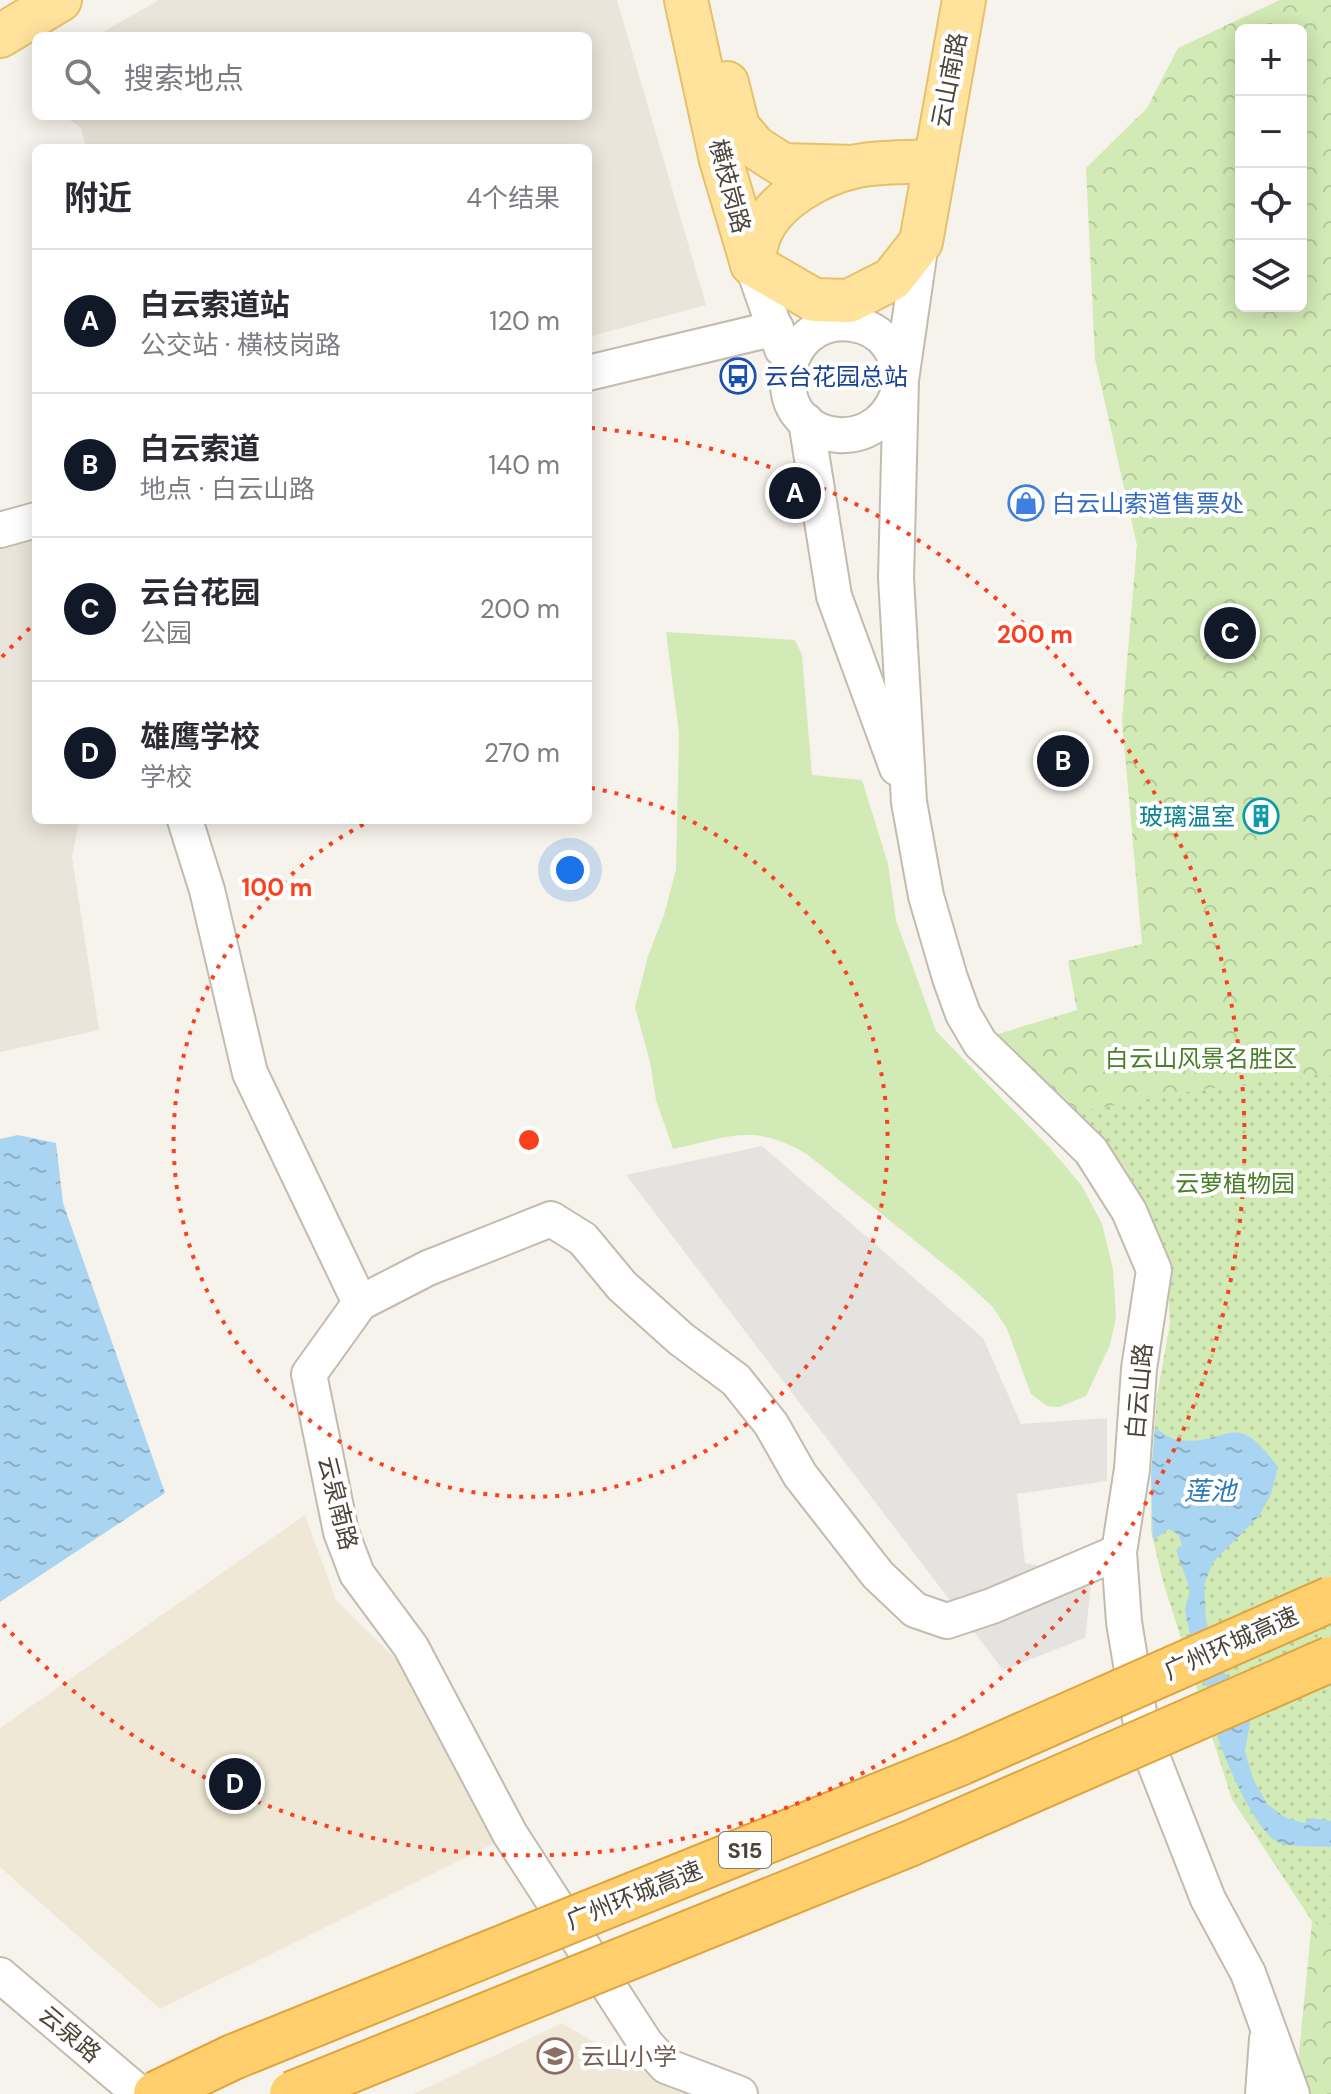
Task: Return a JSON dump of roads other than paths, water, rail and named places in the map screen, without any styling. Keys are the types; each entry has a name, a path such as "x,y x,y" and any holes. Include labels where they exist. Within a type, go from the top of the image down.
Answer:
{"highway":[{"name":"广州环城高速","path":"156,2094 233,2057 962,1762 1331,1599"},
{"name":"S15","path":"292,2094 909,1844 1331,1659"}],"main road":[{"path":"0,36 60,0"},
{"name":"横枝岗路","path":"686,0 721,160 752,264"},
{"name":"横枝岗路","path":"711,0 738,127 755,147 783,165 853,167"},
{"name":"云山南路","path":"921,242 964,0"},
{"path":"921,242 892,279 849,301 814,300 752,264 760,233 774,211 788,198 816,181 853,167 934,161"}],"street":[{"path":"909,802 896,578 901,380 896,358 880,335 865,327 846,323 826,326 809,335 796,350 788,368 788,388 794,406 806,421 822,432 841,436 861,434 878,424 890,412 898,397 901,380 921,242"},
{"name":"横枝岗路","path":"752,264 788,368"},
{"path":"592,372 776,328"},
{"path":"806,421 834,596 909,802"},
{"path":"0,530 32,521"},
{"name":"白云山路","path":"909,802 926,896 963,1014 980,1043 1091,1151 1129,1211 1154,1270 1139,1369 1132,1469 1119,1552 1124,1622 1142,1731 1208,1899 1248,1973 1267,2027"},
{"path":"186,824 207,890 250,1073 360,1303 428,1268 551,1219 583,1239 622,1286 681,1339 736,1380 771,1424 800,1475 878,1575 915,1610 947,1621 992,1606 1119,1552"},
{"name":"云泉南路","path":"360,1303 309,1374 341,1532 357,1574 411,1647 510,1834 646,2044 666,2066 740,2094"},
{"name":"云泉路","path":"0,1975 140,2094"},
{"path":"344,2094 609,1987"},
{"path":"1263,2094 1267,2027"},
{"path":"1267,2027 1292,2094"}],"water":[{"path":"18,1135 56,1143 63,1203 165,1493 0,1602 0,1139"},
{"name":"莲池","path":"1155,1428 1177,1440 1195,1441 1240,1433 1263,1448 1278,1467 1271,1494 1259,1516 1213,1562 1204,1585 1206,1620 1220,1665 1251,1717 1245,1751 1253,1779 1267,1804 1286,1818 1304,1823 1312,1818 1331,1821 1331,1847 1281,1843 1267,1833 1247,1804 1222,1750 1213,1722 1212,1694 1199,1679 1185,1610 1190,1590 1176,1550 1182,1546 1179,1535 1169,1529 1153,1540 1151,1475"}],"place":[{"name":"云台花园总站","path":"738,376"},
{"name":"白云索道站","path":"795,493"},
{"name":"白云山索道售票处","path":"1026,503"},
{"name":"云台花园","path":"1230,633"},
{"name":"白云索道","path":"1063,761"},
{"name":"玻璃温室","path":"1261,816"},
{"name":"雄鹰学校","path":"235,1784"},
{"name":"云山小学","path":"555,2056"}],"park label":[{"name":"白云山风景名胜区","path":"1201,1058"},
{"name":"云萝植物园","path":"1235,1183"}]}
